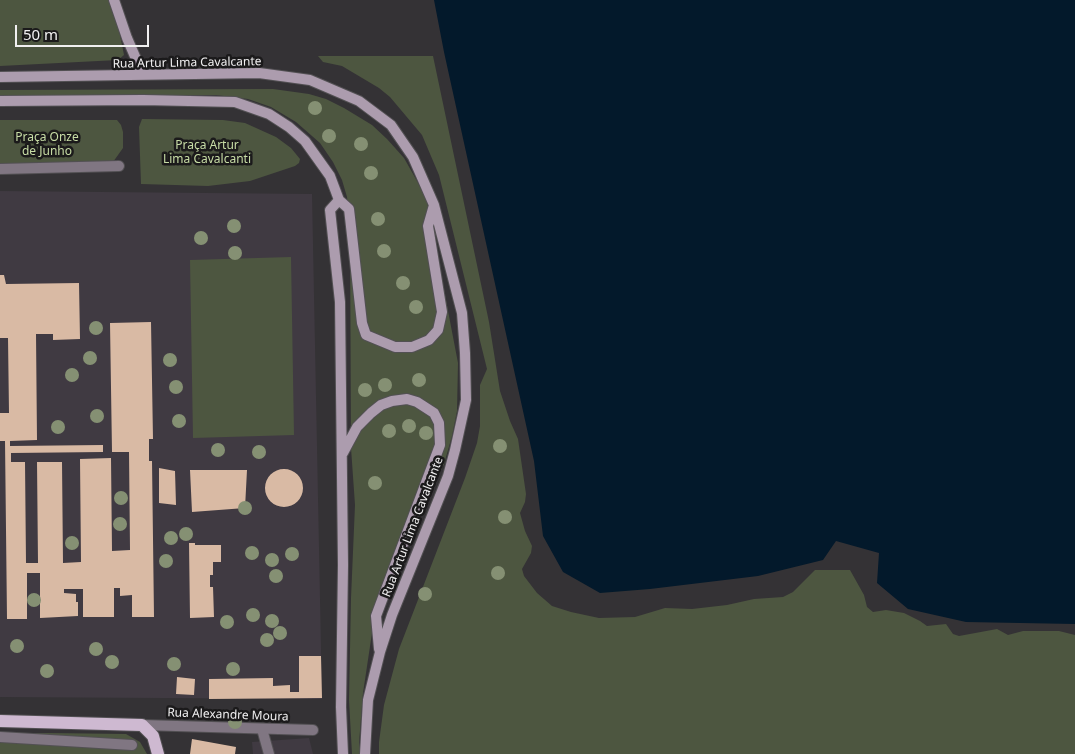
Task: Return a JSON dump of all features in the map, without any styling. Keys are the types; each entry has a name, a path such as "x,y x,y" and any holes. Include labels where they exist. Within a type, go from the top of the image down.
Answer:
{"main road":[{"path":"114,0 127,38 143,75"},
{"name":"Rua Artur Lima Cavalcante","path":"0,77 259,73 310,80 359,101 392,126 413,157 434,206 462,314 466,353 466,400 448,476 392,615 380,652 368,700 365,754"},
{"path":"0,101 143,100 235,102 269,114 289,127 305,141 330,176 338,200 349,208 362,323 366,335 395,347 412,347 429,340 438,330 442,312 428,226 434,206"},
{"path":"338,200 330,210 340,302 343,565 341,707 344,754"},
{"path":"342,455 358,428 371,413 381,405 392,400 407,399 417,402 434,414 439,423 440,445 376,616 380,652"},
{"path":"0,721 142,725 153,736 158,754"}],"street":[{"path":"0,169 120,166"},
{"name":"Rua Alexandre Moura","path":"142,725 313,730"},
{"path":"262,728 270,754"},
{"path":"0,737 132,745"}],"shaded area":[{"path":"0,191 312,194 322,699 0,697"},
{"path":"309,738 313,754 253,754 252,742"}],"green space":[{"path":"0,0 110,0 118,25 124,55 118,60 0,66"},
{"path":"318,56 433,56 489,322 500,391 518,439 526,494 520,513 532,546 531,553 522,569 524,576 537,593 552,606 571,612 599,618 635,617 665,608 692,609 727,605 754,599 783,597 793,592 815,570 850,570 864,595 867,607 873,612 886,610 904,613 927,626 946,624 953,634 959,636 997,629 1008,635 1023,631 1059,631 1075,635 1075,754 379,754 384,705 399,649 477,443 480,426 480,385 487,369 439,175 422,135 390,97 379,88 342,66 323,62"},
{"path":"273,89 309,94 326,99 344,108 372,125 404,158 427,201 458,363 457,411 444,464 436,480 428,488 375,613 363,693 359,743 361,754 352,754 349,700 355,505 351,448 350,223 347,197 342,180 333,162 320,143 296,122 271,107 248,99 216,95 0,95 0,90"},
{"name":"Praça Artur Lima Cavalcanti","path":"142,119 223,120 245,123 276,137 291,148 300,159 299,163 250,181 208,186 141,184 139,127"},
{"name":"Praça Onze de Junho","path":"0,120 117,120 123,132 123,148 113,162 0,172"},
{"path":"291,257 294,435 193,438 190,260"},
{"path":"0,734 126,734 140,742 147,754 0,754"}],"water":[{"path":"434,0 1075,0 1075,624 966,622 908,609 877,583 879,553 836,541 823,560 758,576 650,589 600,593 563,572 543,536 534,461"}],"building":[{"path":"0,275 4,275 6,284 79,283 80,339 53,340 53,334 36,334 37,440 10,441 10,446 103,445 103,452 11,453 11,462 25,462 26,563 38,563 37,462 62,462 63,563 81,562 80,459 111,458 112,551 130,550 129,452 112,452 110,323 151,322 153,439 149,439 149,461 152,461 154,617 132,617 132,595 120,596 120,588 114,588 114,617 83,617 83,589 64,589 64,593 76,594 78,616 40,618 40,573 27,573 27,619 7,619 5,441 0,441 0,413 9,413 8,338 0,338"},
{"path":"159,468 175,471 176,505 159,503"},
{"path":"284,469 297,475 303,488 297,501 284,507 271,501 265,488 271,475"},
{"path":"190,470 247,470 245,508 192,512"},
{"path":"189,543 195,543 195,545 221,545 221,562 213,562 213,575 210,575 210,587 213,587 214,617 190,618"},
{"path":"299,656 321,656 322,698 209,699 209,679 273,678 273,686 290,685 290,692 299,692"},
{"path":"177,677 195,679 194,695 176,694"},
{"path":"192,739 236,747 235,754 190,754"}]}
